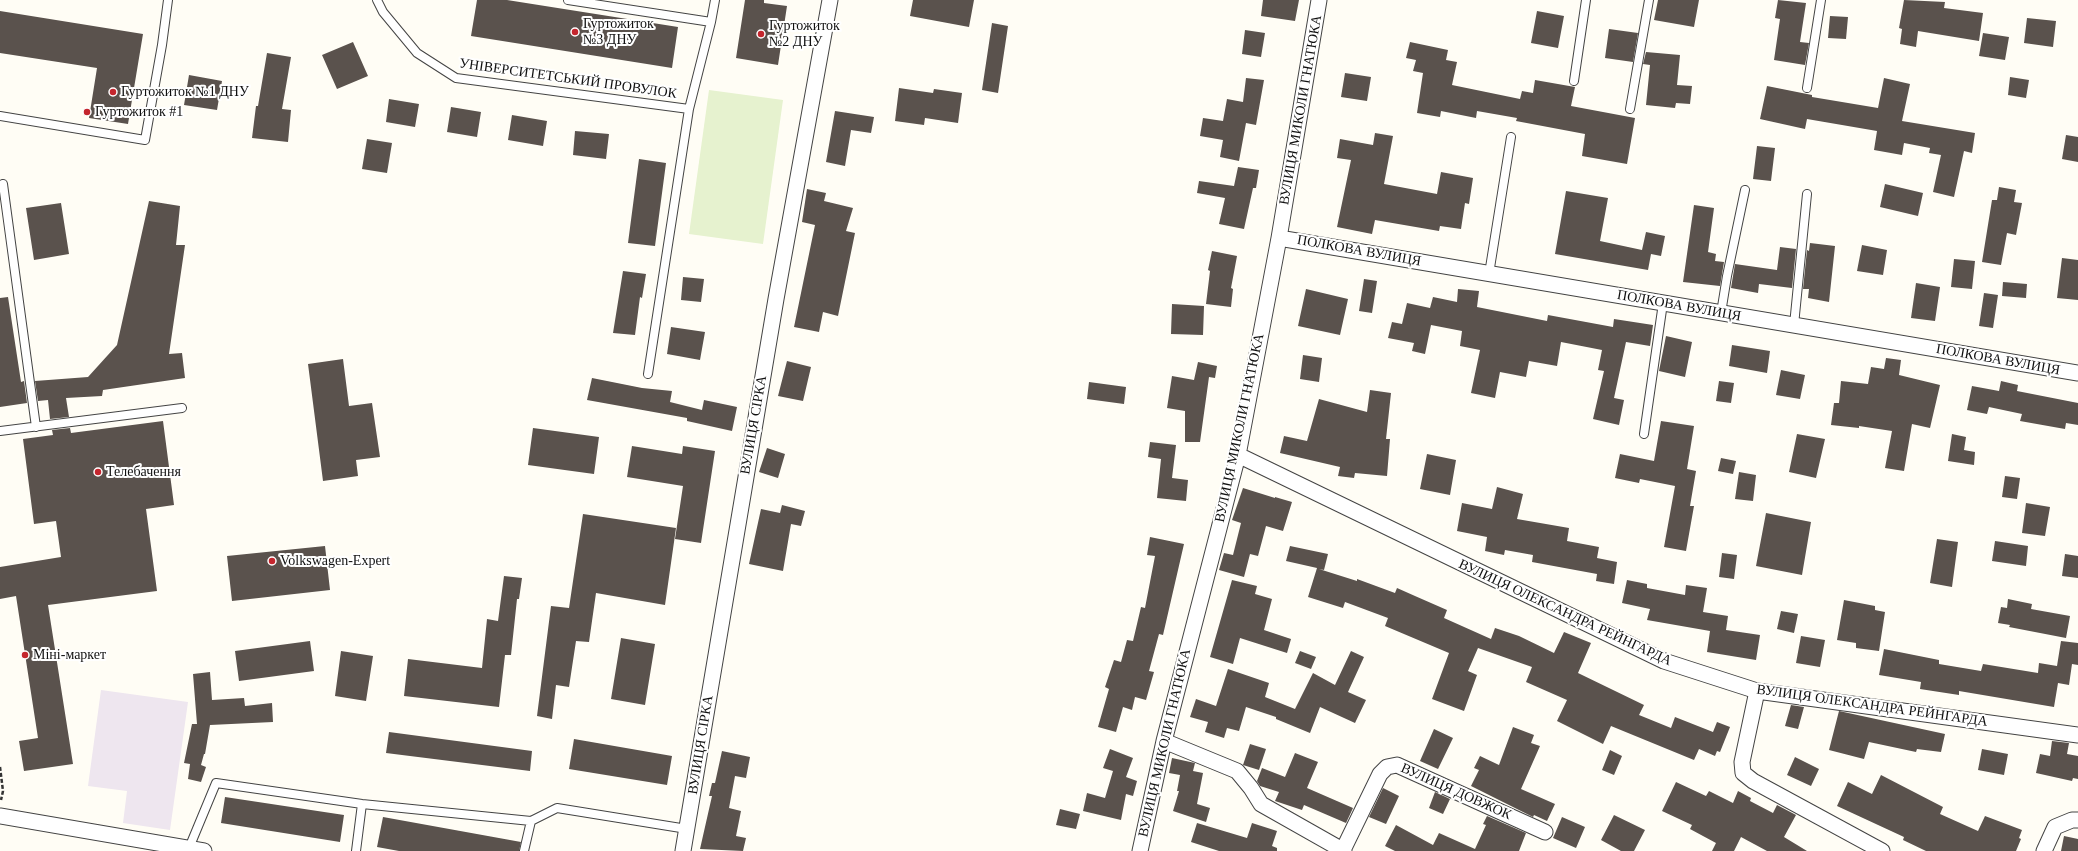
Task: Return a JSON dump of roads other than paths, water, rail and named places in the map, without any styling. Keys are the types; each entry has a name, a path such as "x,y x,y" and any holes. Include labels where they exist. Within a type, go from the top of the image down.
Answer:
{"street":[{"name":"ВУЛИЦЯ СІРКА","path":"683,851 776,299 830,0"},
{"name":"ВУЛИЦЯ МИКОЛИ ГНАТЮКА","path":"1140,851 1164,741 1238,455 1279,238 1319,0"},
{"name":"ПОЛКОВА ВУЛИЦЯ","path":"1279,238 2078,373"},
{"name":"ВУЛИЦЯ ОЛЕКСАНДРА РЕЙНГАРДА","path":"1238,455 1664,661 1757,691 2078,735"},
{"path":"1757,691 1742,762 1744,773 1753,781 1882,851"},
{"name":"ВУЛИЦЯ ДОВЖОК","path":"1164,741 1237,771 1251,788 1261,804 1343,851 1380,774 1387,767 1397,765 1545,832"},
{"path":"0,809 204,851"},
{"path":"2044,851 2055,827 2072,820 2078,820"}],"lane":[{"path":"0,116 145,140 162,45 168,0"},
{"name":"УНІВЕРСИТЕТСЬКИЙ ПРОВУЛОК","path":"377,0 383,12 417,54 456,78 689,109 648,374"},
{"path":"568,0 711,22"},
{"path":"689,109 711,22 715,0"},
{"path":"1574,81 1586,0"},
{"path":"1630,109 1649,0"},
{"path":"1807,88 1822,0"},
{"path":"1489,274 1511,137"},
{"path":"3,184 36,427"},
{"path":"1721,313 1745,190"},
{"path":"1794,325 1807,194"},
{"path":"1644,434 1663,303"},
{"path":"0,431 182,408"},
{"path":"189,848 216,783 362,804 531,821 557,808 687,830"},
{"path":"356,851 362,804"},
{"path":"524,851 531,821"}],"place":[{"name":"Гуртожиток №3 ДНУ","path":"575,32"},
{"name":"Гуртожиток №2 ДНУ","path":"761,34"},
{"name":"Гуртожиток №1 ДНУ","path":"113,92"},
{"name":"Гуртожиток #1","path":"87,112"},
{"name":"Телебачення","path":"98,472"},
{"name":"Volkswagen-Expert","path":"272,561"},
{"name":"Міні-маркет","path":"25,655"}]}
